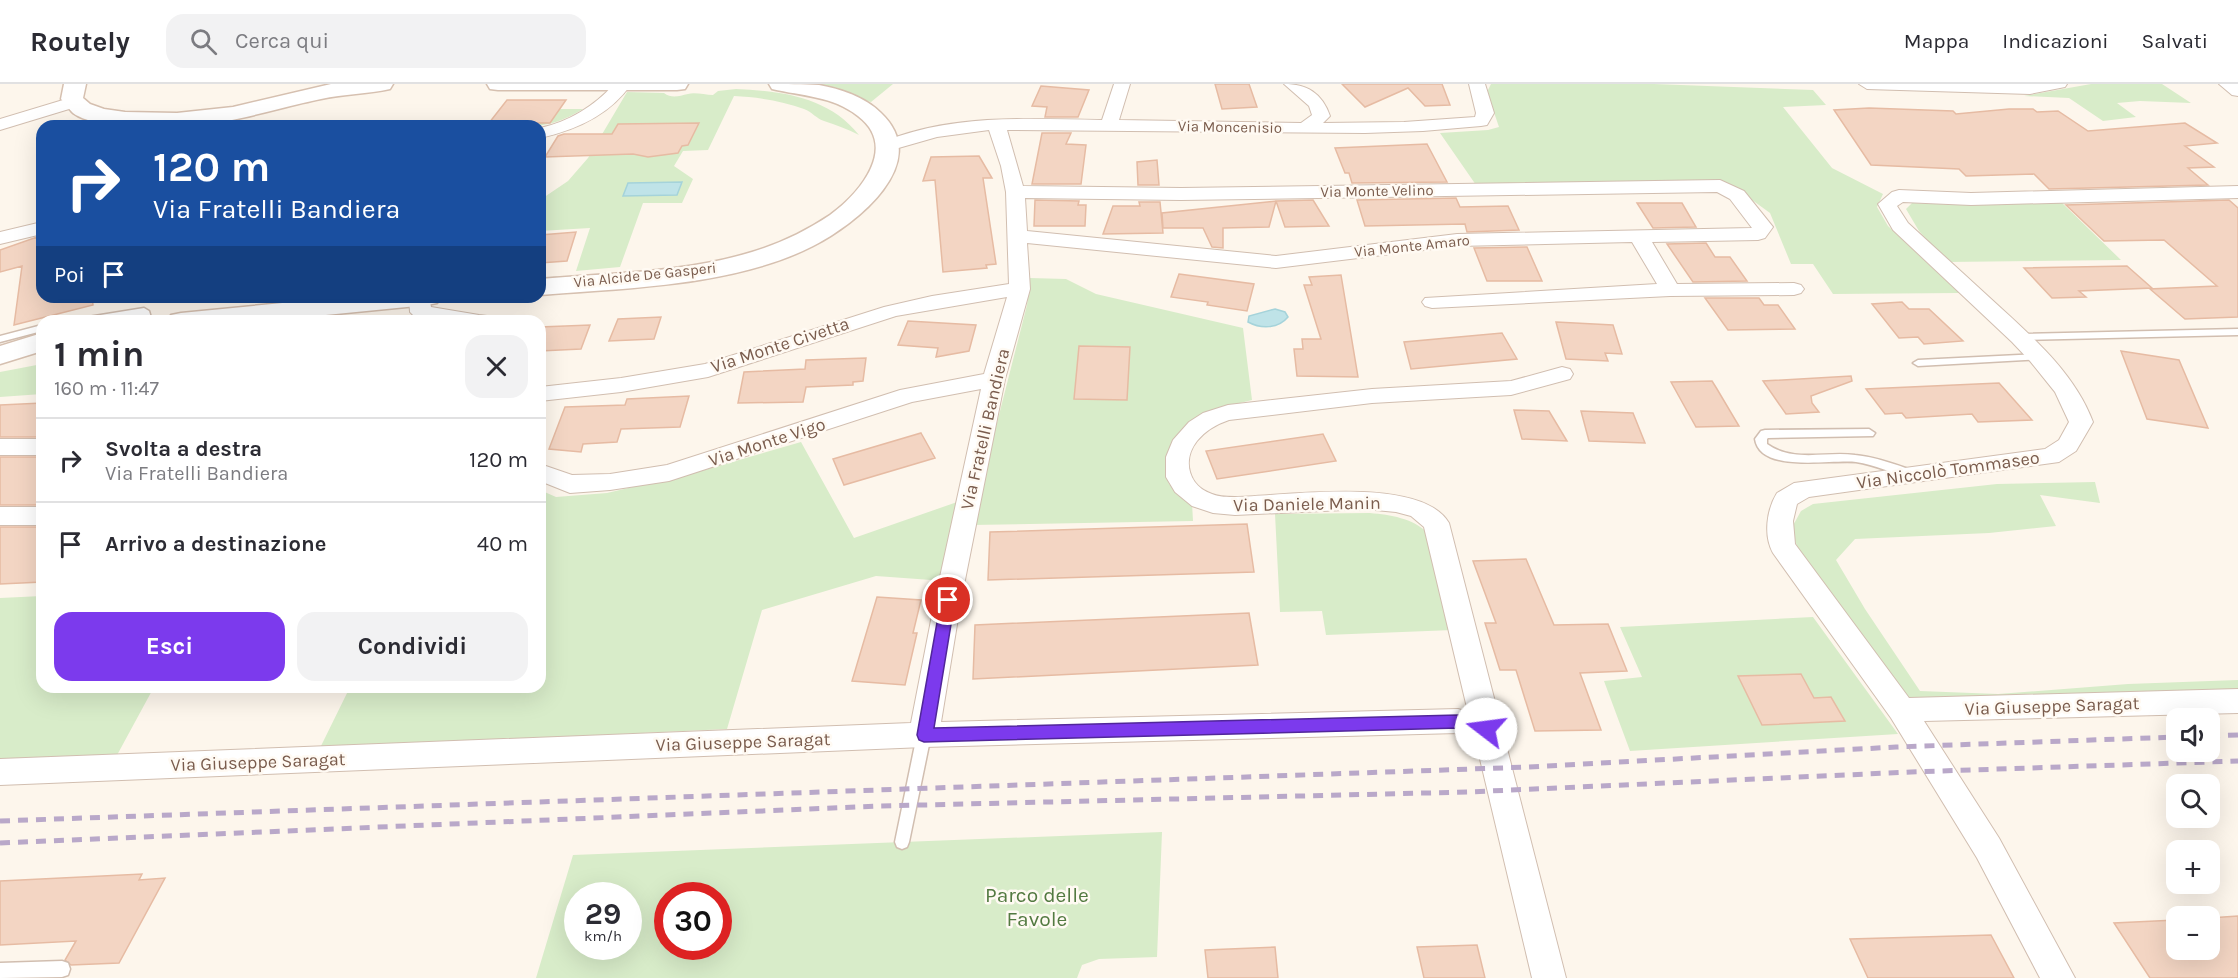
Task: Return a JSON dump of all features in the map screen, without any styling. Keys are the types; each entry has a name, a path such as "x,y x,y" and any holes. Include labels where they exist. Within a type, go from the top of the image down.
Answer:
{"street":[{"path":"0,125 74,93 89,113 110,117 192,119 224,115 333,89 382,84"},
{"path":"498,84 677,84"},
{"path":"780,84 826,93 866,111 880,125 888,146"},
{"path":"1109,125 1122,84"},
{"path":"1292,84 1317,104 1321,116 1305,128"},
{"name":"Via Moncenisio","path":"888,146 912,143 941,132 996,124 1373,128 1480,121 1485,113 1477,84"},
{"path":"1867,84 2005,89 2030,89 2059,84"},
{"path":"2227,84 2238,91"},
{"path":"546,132 560,128 584,116 623,85"},
{"name":"Via Fratelli Bandiera","path":"924,735 948,600 994,379 1020,289 1015,192 1010,166 996,124"},
{"name":"Via Alcide De Gasperi","path":"546,285 713,269 766,256 819,232 857,204 879,179 884,168 888,146"},
{"name":"Via Monte Velino","path":"1015,192 1181,194 1720,186 1737,195"},
{"name":"Via Niccolò Tommaseo","path":"2058,978 1988,848 1901,710 1782,546 1780,522 1786,499 1803,489 2051,456 2068,445 2081,422 2076,405 2038,357 2020,337 1900,226 1887,204 1899,196 1971,199 2238,192"},
{"name":"Via Monte Amaro","path":"1018,236 1276,262 1457,240 1758,234 1763,226 1737,195"},
{"path":"0,238 36,229"},
{"path":"1638,236 1670,290"},
{"name":"Via Monte Civetta","path":"546,393 621,385 708,370 891,311 932,302 1020,289"},
{"path":"1432,302 1670,290 1794,289"},
{"path":"252,315 370,303"},
{"path":"420,303 421,312 440,315"},
{"path":"0,355 36,344"},
{"name":"Via Daniele Manin","path":"1549,978 1436,522 1423,510 1402,503 1328,501 1233,506 1213,504 1187,492 1179,482 1176,472 1185,440 1209,418 1228,412 1372,396 1510,388 1562,374"},
{"name":"Via Monte Vigo","path":"546,474 570,484 610,482 669,473 908,395 994,379"},
{"path":"0,447 36,447"},
{"path":"0,516 36,516"},
{"name":"Via Giuseppe Saragat","path":"1901,710 2238,701"},
{"name":"Via Giuseppe Saragat","path":"0,772 924,735 1458,721 1486,729"}],"lane":[{"path":"116,315 144,310 145,315"},
{"path":"0,339 36,330"},
{"path":"2020,337 2238,332"},
{"path":"1918,363 2038,357"},
{"path":"1869,433 1765,434 1761,439 1762,446 1770,453 1785,458 1853,458 1884,464 1910,474"},
{"path":"902,842 924,735"},
{"path":"0,971 62,969"}],"green space":[{"path":"800,84 893,84 871,102"},
{"path":"1491,84 1654,84 1813,90 1826,105 1783,107 1832,168 1883,194 1877,207 1888,226 1959,293 1833,294 1813,264 1791,264 1770,213 1748,197 1716,182 1476,185 1440,133 1488,130 1499,127 1487,92"},
{"path":"2091,84 2162,84 2191,103 2140,101 2117,103 2136,117 2103,121 2069,98 2024,96"},
{"path":"736,89 804,98 834,112 859,135 821,120 807,110 796,106 752,97 734,96 708,150 683,151 674,166 693,179 682,203 643,203 620,267 576,271 590,228 546,231 546,196 568,181 588,158 627,92 664,93 676,96 694,93 713,95 718,91"},
{"path":"537,109 583,109 559,121 547,124 546,120 529,120"},
{"path":"2059,200 2121,260 1947,262 1919,231 1906,209 1912,203 1965,205"},
{"path":"1030,278 1066,279 1096,294 1243,328 1252,400 1224,407 1174,441 1165,468 1169,484 1192,503 1193,521 971,525 1027,305"},
{"path":"36,365 36,394 0,397 0,372"},
{"path":"801,442 854,538 960,501 945,581 876,576 762,610 727,729 320,748 347,693 546,693 546,493 556,497 607,493 701,471"},
{"path":"2095,482 2100,503 2040,495 2056,526 1989,533 1855,539 1836,560 1865,609 1920,691 1998,694 2128,684 2238,680 2238,693 1922,705 1895,693 1804,566 1791,529 1801,511 1813,504 1997,484"},
{"path":"1370,513 1393,516 1408,521 1428,533 1453,630 1326,635 1322,611 1280,612 1275,514"},
{"path":"36,596 36,693 151,693 116,757 0,762 0,598"},
{"path":"1813,617 1898,734 1630,751 1604,681 1642,677 1620,627"},
{"name":"Parco delle Favole","path":"1162,832 1157,957 1099,959 1082,965 1077,978 536,978 564,885 564,960 642,960 642,882 565,882 573,855"}],"water":[{"path":"682,182 677,195 623,196 628,183"},
{"path":"1275,309 1285,312 1288,317 1279,324 1269,327 1248,322 1249,316"}],"building":[{"path":"1215,84 1249,84 1257,107 1222,109"},
{"path":"1342,84 1442,84 1450,105 1425,106 1408,88 1365,107"},
{"path":"1041,86 1089,90 1078,117 1045,117 1047,107 1032,106"},
{"path":"507,100 566,100 550,123 546,123 546,120 491,120"},
{"path":"1869,108 1953,111 1956,114 2009,109 2033,109 2037,112 2058,111 2088,131 2185,123 2217,143 2185,146 2214,167 2188,168 2208,185 2049,189 2034,174 1966,176 1959,169 1871,165 1834,110"},
{"path":"699,123 688,145 682,146 678,153 648,157 633,154 546,157 558,136 612,134 618,124"},
{"path":"1042,133 1071,133 1066,144 1086,145 1081,184 1032,184"},
{"path":"1427,144 1447,182 1352,183 1349,173 1345,173 1335,148"},
{"path":"979,156 992,178 983,178 996,264 986,265 987,268 943,272 935,180 923,181 931,157"},
{"path":"1157,160 1159,185 1138,185 1137,162"},
{"path":"1456,198 1460,207 1508,206 1519,230 1467,232 1465,224 1365,226 1357,200"},
{"path":"1035,200 1079,201 1078,205 1086,205 1085,226 1034,226"},
{"path":"1313,200 1329,226 1285,227 1276,201"},
{"path":"2229,200 2238,208 2238,317 2185,319 2150,289 2217,286 2164,240 2104,241 2066,205"},
{"path":"1276,201 1269,227 1223,228 1223,248 1212,247 1203,228 1163,228 1162,213"},
{"path":"1139,202 1160,202 1163,233 1103,234 1113,206 1140,206"},
{"path":"1637,203 1682,203 1696,227 1653,228"},
{"path":"576,232 567,261 546,263 546,234"},
{"path":"36,237 36,303 93,303 93,305 54,315 36,315 36,319 14,325 22,266 0,272 0,250"},
{"path":"1706,243 1715,257 1730,257 1747,281 1693,282 1667,244"},
{"path":"1527,247 1542,281 1487,281 1474,248"},
{"path":"2127,266 2152,288 2079,291 2086,297 2052,298 2024,268"},
{"path":"1179,274 1254,284 1247,311 1171,297"},
{"path":"1341,275 1358,377 1297,376 1294,349 1303,349 1302,339 1321,339 1304,285 1312,285 1309,277"},
{"path":"1705,298 1759,298 1764,305 1778,305 1795,329 1728,330"},
{"path":"1902,302 1909,309 1929,309 1963,341 1924,344 1918,337 1899,338 1872,304"},
{"path":"661,317 654,339 609,341 618,319"},
{"path":"908,321 976,325 969,351 936,357 938,348 898,345"},
{"path":"1556,322 1613,325 1622,354 1605,353 1608,361 1566,359"},
{"path":"590,325 581,349 546,351 546,327"},
{"path":"1502,333 1517,359 1411,369 1404,342"},
{"path":"1079,346 1130,347 1127,400 1074,399"},
{"path":"2121,351 2179,360 2208,428 2147,419"},
{"path":"866,358 863,381 853,382 853,385 806,387 803,402 738,403 744,372 805,369 806,360"},
{"path":"1851,376 1852,381 1811,396 1812,403 1819,412 1786,414 1763,381"},
{"path":"1712,381 1739,426 1696,427 1671,382"},
{"path":"1999,383 2032,420 1978,422 1972,414 1906,418 1902,413 1885,414 1866,389"},
{"path":"689,396 680,427 621,429 617,442 583,444 581,452 549,449 565,407 625,405 627,399"},
{"path":"36,403 36,437 0,437 0,405"},
{"path":"1514,410 1549,411 1567,441 1522,439"},
{"path":"1581,411 1633,413 1645,443 1589,441"},
{"path":"921,433 935,458 844,485 833,459"},
{"path":"1323,434 1336,461 1217,479 1206,451"},
{"path":"0,457 36,457 36,505 0,505"},
{"path":"1247,524 1254,572 988,580 990,532"},
{"path":"0,527 36,527 36,582 0,584"},
{"path":"1526,559 1554,625 1608,624 1627,671 1580,673 1601,730 1535,731 1516,670 1500,670 1485,623 1496,623 1473,561"},
{"path":"877,597 921,600 913,633 917,633 905,685 852,681"},
{"path":"1249,613 1258,665 973,679 975,625"},
{"path":"1801,674 1814,698 1831,697 1845,721 1762,725 1738,676"},
{"path":"142,874 139,880 165,878 119,963 71,965 65,960 76,941 0,945 0,881"},
{"path":"2238,916 2238,978 2150,978 2114,923 2166,920 2166,960 2220,960 2220,917"},
{"path":"1991,935 2014,978 1868,978 1850,939"},
{"path":"1477,945 1485,978 1424,978 1417,947"},
{"path":"1275,947 1278,978 1208,978 1205,950"}],"railway":[{"path":"2220,736 2238,735"},
{"path":"0,821 1528,767 1896,747 2166,737"},
{"path":"0,843 880,806 1468,792 1911,772 2238,761"}],"route":[{"path":"948,600 924,735 1458,721 1486,729"}]}
